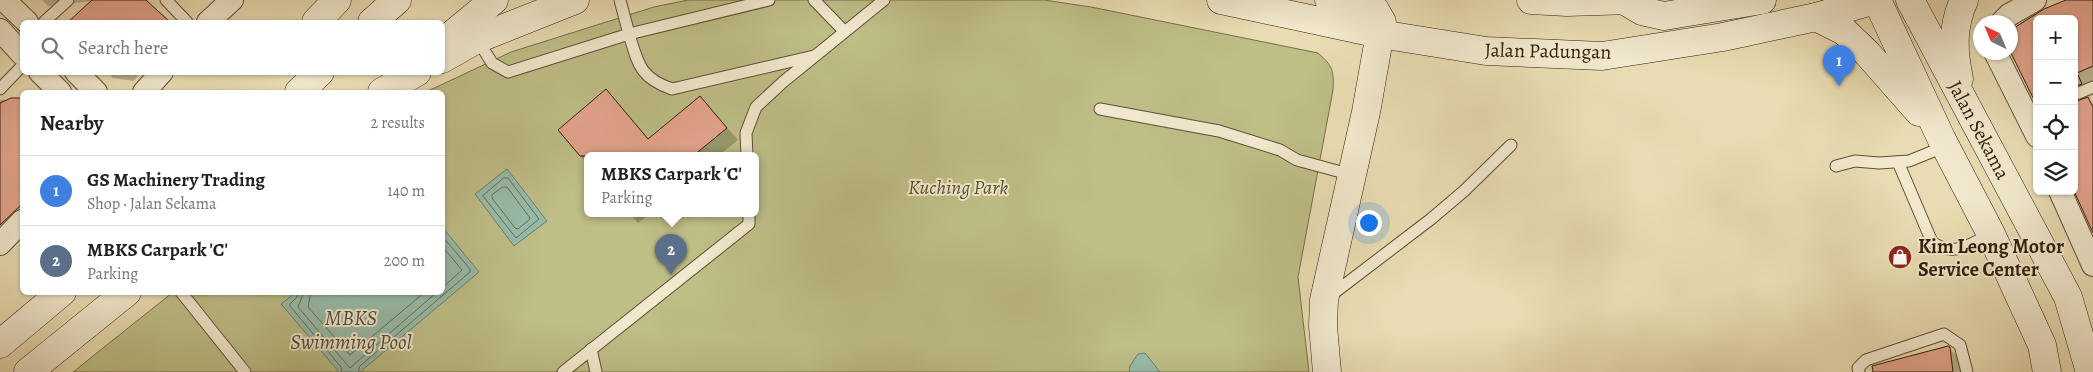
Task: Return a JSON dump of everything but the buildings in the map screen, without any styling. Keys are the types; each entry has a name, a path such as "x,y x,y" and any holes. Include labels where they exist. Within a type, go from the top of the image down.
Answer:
{"main road":[{"path":"318,20 337,0"},
{"path":"374,20 397,0"},
{"path":"445,41 494,0"},
{"path":"445,57 477,40 575,0"},
{"name":"Jalan Padungan","path":"1221,0 1380,34 1486,51 1602,56 1723,37 1816,17 1876,0"},
{"path":"1327,372 1323,326 1324,300 1352,175 1382,22 1375,10 1329,0"},
{"path":"1531,0 1567,2 1629,1 1642,11 1664,16 1762,0"},
{"name":"Jalan Sekama","path":"1876,0 1944,142 1991,234 2042,345 2047,372"},
{"name":"Jalan Sekama","path":"1910,0 2068,297 2090,372"},
{"path":"1964,0 1954,32 1954,54 1964,100"},
{"path":"1816,17 1844,31 1867,52 1944,142"},
{"path":"285,90 292,75"},
{"path":"301,90 317,75"},
{"path":"385,90 403,75"},
{"path":"386,90 412,75"},
{"path":"0,344 58,295"},
{"path":"28,372 123,295"},
{"path":"2068,297 2093,334"}],"street":[{"path":"4,0 25,20"},
{"path":"210,20 232,0"},
{"path":"2009,15 2035,0"},
{"path":"0,30 20,52"},
{"path":"1999,60 2033,128"},
{"path":"43,75 58,90"},
{"path":"79,75 94,90"},
{"path":"146,90 159,75"},
{"path":"2062,195 2093,265"},
{"path":"0,244 20,223"}],"lane":[{"path":"46,20 68,0"},
{"path":"166,0 185,20"},
{"path":"620,0 636,58 644,72 655,83 672,89 814,56"},
{"path":"477,40 492,63 508,72 629,34 770,0"},
{"path":"814,0 844,31"},
{"path":"746,152 746,133 756,107 814,56 884,0"},
{"path":"0,89 20,68"},
{"path":"2078,93 2093,87"},
{"path":"1100,109 1219,132 1280,150 1297,160 1352,175"},
{"path":"1836,166 1855,161 1879,163 1909,161 1944,142"},
{"path":"1324,300 1431,219 1464,191 1511,145"},
{"path":"1898,162 1932,242 1941,248 1957,250 1991,234"},
{"path":"564,372 749,224 749,217"},
{"path":"183,295 245,372"},
{"path":"1859,372 1858,368 1866,360 1944,334 1960,345 1967,372"},
{"path":"592,349 596,372"}],"green space":[{"name":"Kuching Park","path":"688,0 1044,0 1091,7 1318,53 1332,69 1333,90 1298,277 1309,372 73,372 169,295 445,295 445,90 430,90 511,52 654,7"}],"water":[{"path":"507,169 547,221 514,246 475,194"},
{"name":"MBKS Swimming Pool","path":"445,230 479,272 360,372 339,372 281,304 292,295 445,295"},
{"path":"1145,353 1160,372 1129,372 1130,366 1138,354"}],"place":[{"name":"GS Machinery Trading","path":"1839,86"},
{"name":"Kim Leong Motor Service Center","path":"1900,257"},
{"name":"MBKS Carpark 'C'","path":"671,275"}]}
